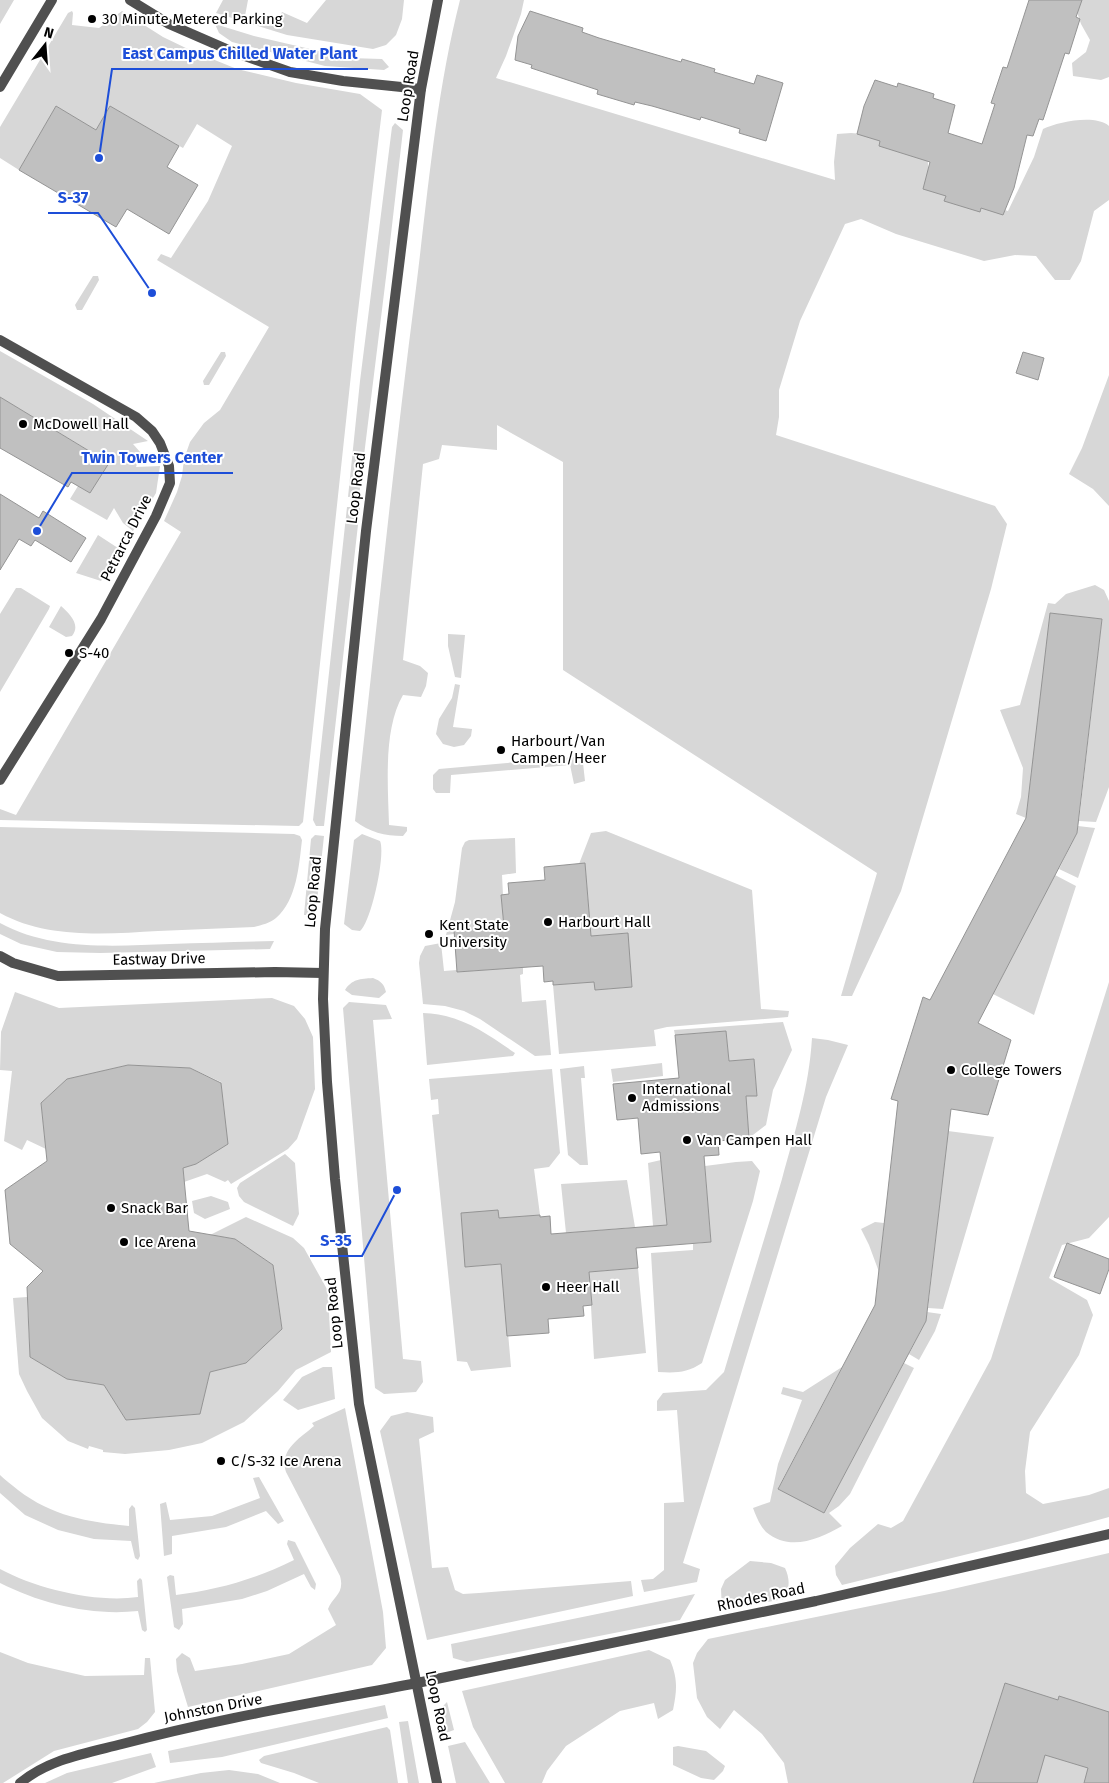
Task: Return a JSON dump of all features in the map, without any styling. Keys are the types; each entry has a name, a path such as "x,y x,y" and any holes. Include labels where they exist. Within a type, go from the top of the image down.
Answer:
{"street":[{"path":"0,87 52,0"},
{"path":"130,0 169,24 231,51 290,72 343,81 421,89"},
{"name":"Loop Road","path":"438,0 421,89 364,541 324,929 323,973 327,1082 335,1179 359,1404 438,1783"},
{"name":"Petrarca Drive","path":"0,340 136,417 152,431 160,444 169,466 170,483 156,516 101,618 0,780"},
{"name":"Eastway Drive","path":"0,956 13,964 58,976 275,972 323,973"},
{"name":"Rhodes Road","path":"418,1684 807,1603 1109,1534"},
{"name":"Johnston Drive","path":"20,1783 54,1763 165,1732 418,1684"}],"shaded area":[{"path":"0,0 14,0 0,24"},
{"path":"223,0 248,0 245,16 276,24 282,12 307,23 326,0 404,0 402,19 396,35 386,45 373,49 287,35 216,13"},
{"path":"460,0 524,0 506,56 496,78 835,180 834,162 837,134 851,133 889,136 927,151 930,191 952,194 1008,211 1034,157 1043,129 1076,120 1095,120 1109,126 1109,200 1094,211 1081,261 1070,280 1055,280 1036,256 1015,255 984,261 896,234 861,219 845,224 800,321 779,390 779,417 776,435 995,506 1007,524 991,589 901,891 852,996 841,996 877,873 563,670 563,462 497,425 497,450 442,445 439,459 423,464 403,660 420,666 428,673 426,686 421,697 403,695 392,724 388,758 389,825 407,827 407,831 403,836 384,834 372,831 355,821 429,179 445,71"},
{"path":"1073,0 1109,0 1109,77 1101,80 1073,76 1072,63 1086,52 1090,40 1081,24"},
{"path":"72,11 72,25 99,28 122,11 163,37 237,69 296,83 360,94 382,110 356,328 303,822 299,826 0,820 0,809 16,815 181,532 164,521 177,492 182,476 184,459 190,442 204,423 220,410 269,327 157,260 161,254 171,258 208,201 232,146 197,124 183,148 110,106 96,130 56,106 19,170 0,158 0,127 68,13"},
{"path":"215,24 254,36 349,58 382,59 389,67 384,70 325,66 232,42 219,33"},
{"path":"395,123 403,130 359,496 348,497 360,381 392,127"},
{"path":"93,276 98,276 99,280 82,310 77,310 75,305"},
{"path":"0,351 93,404 148,441 133,444 141,453 136,467 160,466 156,493 133,531 123,523 114,508 107,520 70,499 78,486 90,493 108,462 0,397"},
{"path":"221,352 225,352 226,356 209,385 204,385 203,381"},
{"path":"1109,375 1109,506 1093,489 1069,474 1082,448"},
{"path":"347,507 360,507 324,826 316,826 313,820"},
{"path":"98,535 121,550 101,581 76,573"},
{"path":"1095,585 1104,590 1109,601 1109,787 1096,822 1079,821 1102,619 1051,613 1026,818 1016,814 1021,797 1023,768 1000,710 1020,705 1048,603 1055,604 1066,594"},
{"path":"16,588 21,588 50,606 0,692 0,614"},
{"path":"61,606 71,616 75,624 72,636 66,637 49,627"},
{"path":"448,634 465,635 461,678 455,677 448,646"},
{"path":"455,684 460,685 453,727 472,729 471,736 464,745 454,747 443,744 436,734 439,719 452,698"},
{"path":"574,757 583,763 585,781 574,784 570,765 451,775 450,793 436,793 433,789 433,775 439,769"},
{"path":"1078,826 1095,828 1078,878 1059,869 1077,833"},
{"path":"0,827 294,834 300,836 302,840 293,892 283,911 269,923 254,927 77,933 37,927 0,913"},
{"path":"606,831 752,890 761,1009 789,1011 788,1017 667,1027 654,1030 656,1046 559,1054 553,985 578,983 593,974 595,990 632,987 627,933 591,936 585,864 579,864 591,833"},
{"path":"362,834 380,841 381,859 373,902 369,915 360,931 352,930 344,924 354,840"},
{"path":"315,835 324,836 317,901 311,915 304,915 311,839"},
{"path":"515,838 516,873 502,875 503,895 501,895 505,927 454,930 454,934 446,935 455,902 462,848 465,842 469,840"},
{"path":"1055,875 1076,886 1034,1015 993,994"},
{"path":"0,923 40,938 83,945 127,946 274,941 270,949 100,953 57,952 21,944 0,934"},
{"path":"441,943 444,971 457,970 458,972 523,967 523,974 520,975 522,1002 546,1000 551,1055 535,1056 480,1019 464,1011 445,1006 423,1004 420,956 425,946"},
{"path":"373,978 382,983 386,992 379,998 352,995 345,990 360,979"},
{"path":"1109,982 1109,1217 1089,1238 1062,1245 1049,1278 1087,1300 1093,1315 1079,1355 1030,1432 1025,1471 1026,1493 1043,1504 1089,1495 1109,1488 1109,1517 1021,1541 842,1585 836,1575 835,1566 850,1548 878,1524 891,1528 903,1521 991,1359"},
{"path":"15,992 59,1008 272,998 294,1006 305,1019 313,1037 315,1089 297,1139 288,1149 231,1184 228,1180 225,1182 207,1174 184,1182 183,1168 196,1164 227,1144 221,1082 190,1068 128,1065 67,1079 41,1103 46,1149 27,1140 22,1150 4,1141 12,1071 0,1070 1,1032"},
{"path":"349,1002 386,1005 392,1019 373,1020 403,1359 421,1361 423,1382 416,1392 384,1394 375,1388 343,1008"},
{"path":"423,1013 436,1014 461,1021 483,1032 515,1053 513,1056 427,1065"},
{"path":"783,1022 792,1050 773,1090 766,1125 749,1138 746,1096 757,1095 754,1059 729,1061 726,1031 675,1035 674,1030"},
{"path":"812,1038 848,1045 826,1097 683,1563 700,1569 697,1582 644,1592 641,1580 653,1579 664,1570 664,1503 684,1502 677,1410 657,1411 657,1401 663,1393 706,1390 724,1372 775,1203 805,1092"},
{"path":"662,1063 663,1076 613,1082 611,1069"},
{"path":"584,1066 585,1078 581,1078 588,1165 580,1165 568,1155 560,1069"},
{"path":"552,1069 560,1153 549,1167 534,1169 540,1215 515,1217 515,1227 461,1214 466,1267 502,1264 511,1367 471,1371 467,1362 457,1361 432,1115 439,1114 438,1099 431,1100 429,1079"},
{"path":"948,1131 994,1137 943,1309 928,1308"},
{"path":"285,1154 295,1163 299,1214 293,1226 244,1202 239,1196 237,1188 240,1183"},
{"path":"661,1160 668,1236 654,1238 648,1163"},
{"path":"752,1161 760,1171 753,1201 702,1363 681,1372 658,1372 651,1253 693,1250 693,1244 711,1242 705,1166"},
{"path":"627,1180 635,1227 566,1233 561,1184"},
{"path":"211,1196 228,1202 230,1209 205,1219 194,1213 192,1201"},
{"path":"246,1217 293,1238 304,1248 328,1291 331,1352 296,1370 278,1391 244,1422 202,1443 169,1450 125,1454 103,1452 103,1450 89,1446 88,1449 68,1441 42,1418 19,1374 13,1298 27,1297 30,1357 67,1379 104,1385 126,1420 200,1414 210,1372 246,1363 282,1329 273,1265 235,1239 210,1235"},
{"path":"875,1222 884,1223 879,1272 861,1229"},
{"path":"638,1268 646,1353 594,1359 589,1272"},
{"path":"927,1312 941,1314 935,1331 919,1360 909,1354 926,1321"},
{"path":"904,1363 914,1368 850,1494 839,1506 829,1513 842,1526 814,1539 795,1542 775,1538 766,1532 753,1508 770,1502 778,1464 802,1400 781,1394 783,1387 803,1392 842,1367 778,1488 824,1513"},
{"path":"323,1367 332,1367 335,1399 298,1410 283,1400 302,1377"},
{"path":"345,1408 383,1612 386,1648 372,1665 188,1707 177,1671 176,1659 182,1653 190,1658 195,1671 242,1664 289,1654 336,1625 328,1609 340,1591 340,1576 286,1472 285,1457 297,1440 314,1426 312,1423"},
{"path":"407,1412 433,1417 434,1432 419,1439 432,1568 448,1567 455,1590 463,1594 631,1581 633,1596 427,1640 380,1431 391,1416"},
{"path":"0,1475 18,1490 44,1506 84,1520 129,1526 129,1509 132,1505 135,1508 140,1556 138,1560 135,1558 131,1541 94,1539 58,1530 25,1515 0,1493"},
{"path":"259,1477 284,1521 278,1524 266,1511 226,1527 172,1536 172,1554 164,1556 160,1504 166,1502 170,1520 212,1516 260,1498 253,1478"},
{"path":"288,1540 295,1542 316,1584 315,1590 311,1587 304,1574 267,1591 242,1599 182,1609 183,1624 179,1630 174,1627 167,1577 170,1575 174,1576 176,1595 236,1583 294,1560 287,1544"},
{"path":"1109,1553 1109,1783 788,1783 784,1763 762,1734 734,1710 720,1729 707,1717 697,1698 693,1663 697,1653 708,1639 944,1591"},
{"path":"750,1561 771,1563 785,1568 789,1584 784,1599 722,1610 721,1589 725,1580"},
{"path":"0,1569 31,1583 67,1593 104,1598 138,1597 137,1581 140,1578 142,1580 147,1630 145,1632 142,1630 138,1611 103,1612 85,1610 33,1597 0,1583"},
{"path":"695,1594 680,1620 467,1662 453,1658 451,1644"},
{"path":"649,1650 670,1660 676,1685 673,1710 658,1719 654,1703 620,1711 566,1746 547,1771 542,1783 505,1783 473,1727 462,1691"},
{"path":"0,1652 28,1663 85,1676 144,1675 145,1658 150,1658 155,1712 138,1729 54,1751 3,1783 0,1783"},
{"path":"447,1702 454,1730 440,1735 439,1713"},
{"path":"385,1705 388,1718 222,1757 170,1763 168,1751"},
{"path":"408,1721 419,1783 408,1783 399,1722"},
{"path":"387,1727 390,1730 398,1783 319,1783 261,1763 259,1760 264,1756"},
{"path":"465,1742 490,1783 456,1783 448,1746"},
{"path":"678,1746 706,1751 725,1766 723,1771 714,1780 701,1778 673,1765 673,1747"},
{"path":"151,1753 156,1767 112,1783 45,1783 67,1773"},
{"path":"229,1770 258,1774 280,1783 154,1783 201,1773"}],"building":[{"path":"1029,0 1082,0 1076,17 1080,19 1069,54 1065,53 1043,120 1039,119 1033,136 1027,135 1014,188 1003,215 981,208 980,212 944,201 946,196 923,189 930,162 879,146 880,141 857,134 864,106 875,80 897,87 898,83 934,94 933,98 955,105 948,133 982,144 995,104 991,103 1003,67 1007,68"},
{"path":"530,11 583,28 582,32 599,38 681,62 682,59 715,69 714,72 754,84 757,75 783,83 766,141 739,133 740,129 701,117 700,120 652,106 635,102 634,105 597,94 598,90 531,68 532,65 515,60 518,36"},
{"path":"56,106 96,130 110,106 179,146 167,167 198,185 169,234 127,209 116,227 19,170"},
{"path":"1023,352 1044,358 1038,380 1016,373"},
{"name":"McDowell Hall","path":"0,397 109,463 90,493 71,482 68,487 0,448"},
{"path":"0,494 39,518 43,511 86,538 71,562 35,540 31,546 19,539 0,570"},
{"name":"College Towers","path":"1050,613 1102,619 1077,833 978,1023 1011,1040 988,1115 951,1109 926,1321 824,1513 778,1489 875,1305 898,1101 891,1099 923,997 930,1000 1026,818"},
{"name":"Harbourt Hall","path":"585,863 591,936 628,933 632,987 595,990 594,982 553,985 553,981 544,982 543,966 457,972 454,930 504,927 501,895 509,894 508,883 545,880 544,867"},
{"path":"726,1031 729,1061 754,1059 757,1096 746,1096 749,1138 718,1141 719,1155 704,1156 711,1242 636,1248 638,1268 589,1272 592,1305 583,1306 584,1316 548,1319 549,1333 507,1336 501,1264 465,1267 461,1213 498,1210 499,1218 550,1216 551,1234 667,1225 660,1152 641,1154 638,1118 617,1120 613,1084 679,1078 675,1035"},
{"name":"Ice Arena","path":"128,1065 190,1068 221,1083 228,1144 196,1164 183,1168 189,1231 235,1239 273,1265 282,1329 246,1363 210,1372 200,1414 126,1420 104,1385 67,1379 30,1357 27,1287 43,1271 10,1244 5,1190 47,1161 41,1103 67,1079"},
{"path":"1067,1243 1109,1259 1109,1269 1100,1294 1054,1277"},
{"path":"1005,1683 1058,1700 1059,1696 1109,1712 1109,1783 1084,1783 1088,1768 1045,1755 1037,1783 973,1783"}],"place":[{"name":"30 Minute Metered Parking","path":"92,19"},
{"name":"East Campus Chilled Water Plant","path":"99,158"},
{"name":"S-37","path":"152,293"},
{"name":"McDowell Hall","path":"23,424"},
{"name":"Twin Towers Center","path":"37,531"},
{"name":"S-40","path":"69,653"},
{"name":"Harbourt/Van Campen/Heer","path":"501,750"},
{"name":"Harbourt Hall","path":"548,922"},
{"name":"Kent State University","path":"429,934"},
{"name":"College Towers","path":"951,1070"},
{"name":"International Admissions","path":"632,1098"},
{"name":"Van Campen Hall","path":"687,1140"},
{"name":"S-35","path":"397,1190"},
{"name":"Snack Bar","path":"111,1208"},
{"name":"Ice Arena","path":"124,1242"},
{"name":"Heer Hall","path":"546,1287"},
{"name":"C/S-32 Ice Arena","path":"221,1461"}]}
